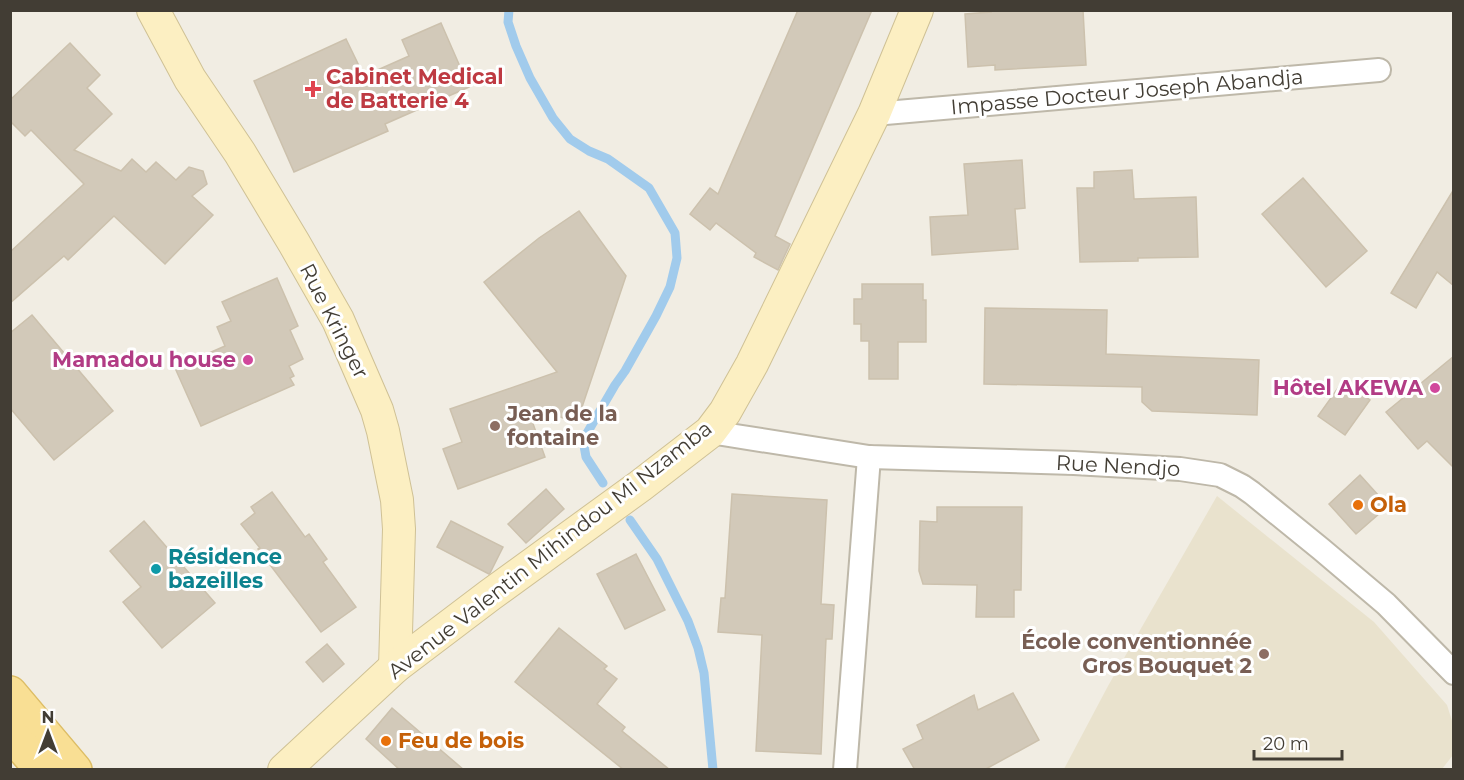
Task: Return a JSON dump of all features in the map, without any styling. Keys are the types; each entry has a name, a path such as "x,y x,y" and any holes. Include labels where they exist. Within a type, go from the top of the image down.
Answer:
{"main road":[{"path":"10,693 75,770"},
{"path":"10,733 42,770"},
{"path":"10,761 18,770"}],"street":[{"name":"Rue Kringer","path":"153,10 190,79 240,153 338,320 377,410 394,480 398,510 399,560 395,668"},
{"name":"Avenue Valentin Mihindou Mi Nzamba","path":"284,770 395,668 490,594 640,486 710,432 725,412 752,364 874,114 917,10"},
{"name":"Impasse Docteur Joseph Abandja","path":"874,114 1379,70"},
{"name":"Rue Nendjo","path":"710,432 869,457 1153,467 1220,475 1252,493 1351,574 1386,604 1454,673"},
{"path":"845,770 869,457"}],"shaded area":[{"name":"École conventionnée Gros Bouquet 2","path":"1217,496 1374,622 1447,705 1453,724 1453,755 1442,769 1064,769 1108,686"}],"building":[{"path":"798,10 872,10 775,236 790,244 778,270 754,257 756,253 716,223 710,230 690,214 710,188 718,194"},
{"path":"990,10 1083,10 1086,65 995,70 995,65 968,67 965,14 991,12"},
{"path":"441,23 469,87 385,124 388,131 294,172 254,81 346,39 364,76 409,56 402,40"},
{"path":"70,43 100,75 87,88 112,114 74,150 121,171 132,159 146,172 156,162 176,180 189,167 203,171 207,184 192,196 213,215 165,264 114,216 68,260 64,256 10,303 10,252 84,184 31,130 25,136 10,121 10,100"},
{"path":"1022,160 1025,208 1015,209 1018,249 932,255 930,217 968,215 964,164"},
{"path":"1132,170 1134,199 1196,197 1198,257 1080,262 1077,188 1094,188 1094,172"},
{"path":"1303,178 1367,251 1326,287 1262,214"},
{"path":"1454,189 1454,286 1437,272 1416,308 1391,293"},
{"path":"579,211 626,276 577,422 527,407 545,457 458,489 443,449 462,442 450,409 557,372 484,282 539,238"},
{"path":"277,278 298,326 290,330 303,359 289,366 294,376 290,378 294,385 201,426 175,368 225,346 217,327 231,321 222,302"},
{"path":"862,284 923,284 923,300 926,300 926,342 898,342 898,379 869,379 869,341 861,341 861,324 854,324 854,299 862,299"},
{"path":"985,308 1107,310 1106,354 1259,360 1257,415 1152,411 1142,402 1142,387 984,384"},
{"path":"32,315 113,411 54,460 10,408 10,333"},
{"name":"Hôtel AKEWA","path":"1454,356 1454,468 1427,441 1418,449 1386,412"},
{"path":"1343,381 1370,400 1345,435 1318,416"},
{"name":"Ola","path":"1360,475 1388,506 1356,534 1329,504"},
{"path":"546,489 564,509 526,543 508,524"},
{"path":"272,492 305,537 309,534 327,559 323,562 356,607 321,632 241,524 255,513 251,507"},
{"path":"732,494 827,500 821,604 834,605 832,639 826,639 821,754 756,751 762,635 718,632 721,598 725,598"},
{"path":"937,507 1022,507 1021,590 1014,590 1014,617 976,617 977,585 923,584 919,571 920,521 937,522"},
{"name":"Résidence bazeilles","path":"144,521 215,603 162,648 123,602 141,587 110,551"},
{"path":"451,521 503,547 489,574 437,547"},
{"path":"636,554 665,610 625,629 597,574"},
{"path":"559,628 607,666 604,669 617,679 597,704 625,727 622,731 670,770 624,770 515,682"},
{"path":"327,644 344,664 323,682 306,662"},
{"path":"1013,693 1039,740 984,770 915,770 903,749 923,739 917,725 974,695 978,710"},
{"path":"392,708 464,770 400,770 366,739"}],"waterway":[{"path":"509,10 508,22 516,46 530,78 553,118 570,139 608,159 649,188 675,233 677,258 670,287 625,371 583,440 586,457 603,483"},
{"path":"630,520 657,559 688,621 698,648 704,673 713,770"}],"place":[{"name":"Cabinet Medical de Batterie 4","path":"313,89"},
{"name":"Mamadou house","path":"248,360"},
{"name":"Hôtel AKEWA","path":"1435,388"},
{"name":"Jean de la fontaine","path":"495,426"},
{"name":"Ola","path":"1358,505"},
{"name":"Résidence bazeilles","path":"156,569"},
{"name":"École conventionnée Gros Bouquet 2","path":"1264,654"},
{"name":"Feu de bois","path":"386,741"}]}
